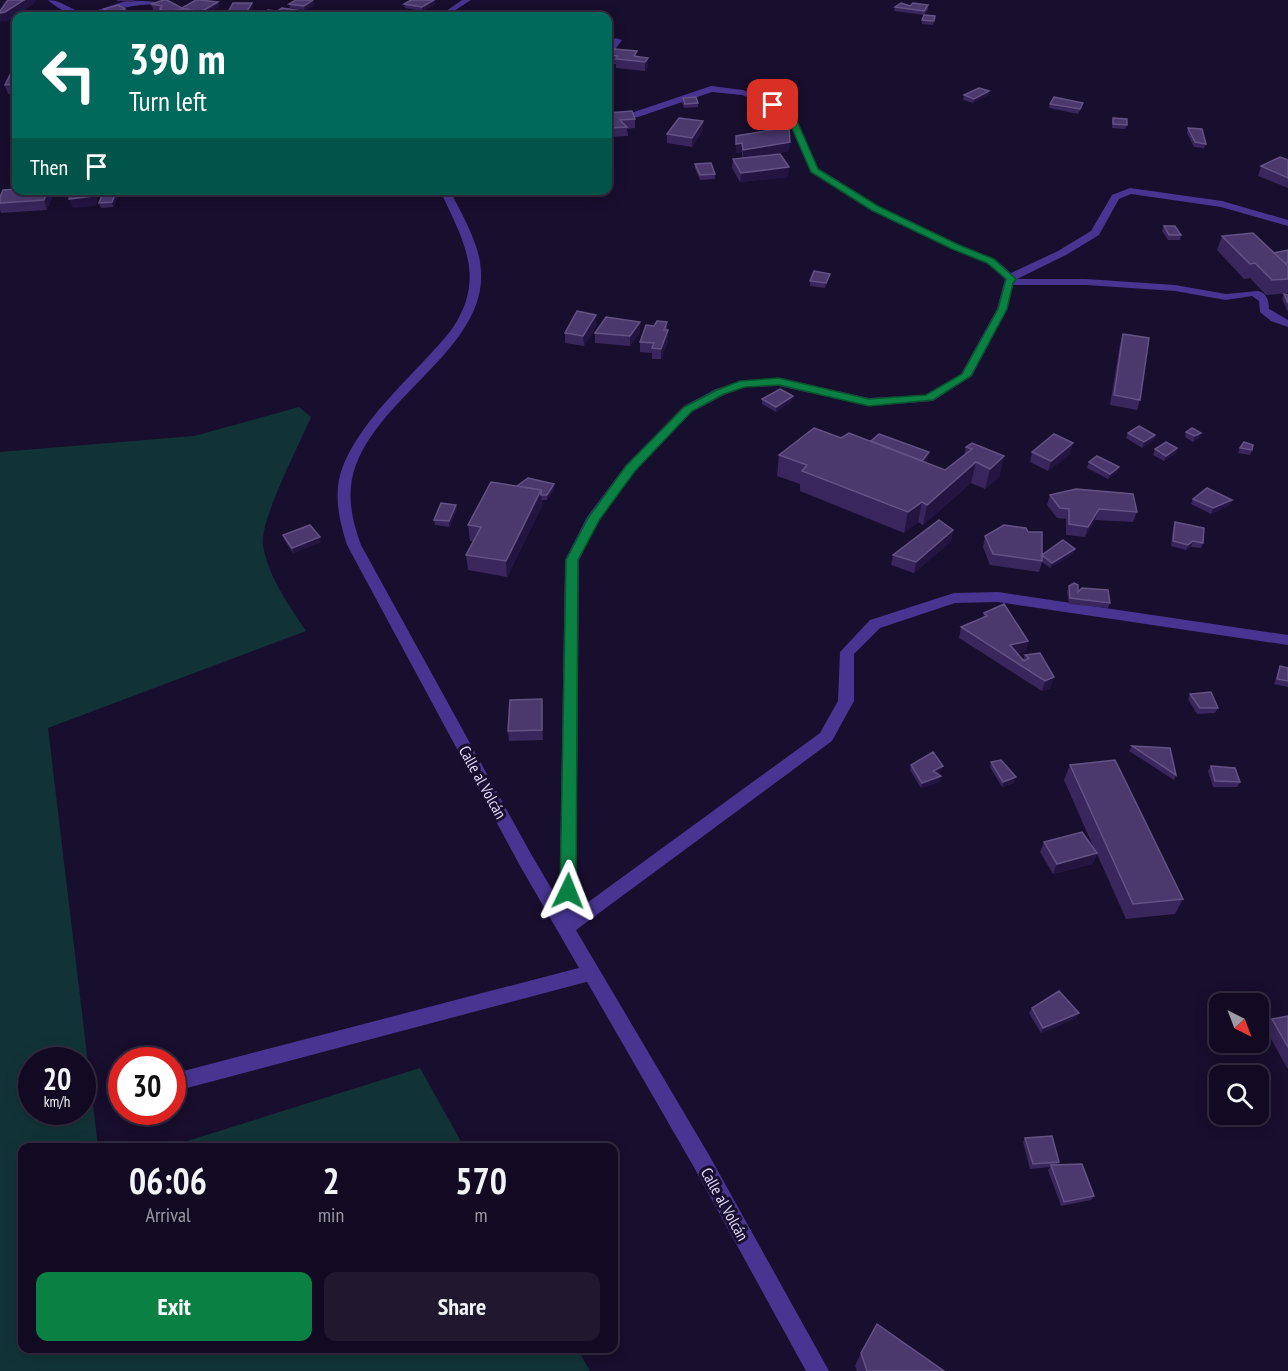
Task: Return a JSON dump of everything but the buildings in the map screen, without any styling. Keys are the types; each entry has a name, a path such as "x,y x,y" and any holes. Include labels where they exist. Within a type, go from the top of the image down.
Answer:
{"street":[{"path":"52,0 70,12"},
{"path":"448,12 467,0"},
{"path":"96,12 130,3 162,3 181,12"},
{"path":"612,48 618,40"},
{"path":"612,116 635,115 711,89 743,93 773,105 794,123 814,170 874,208 991,261 1010,280 1175,288 1226,297 1252,293 1258,294 1264,301 1264,310 1275,319 1288,324"},
{"path":"566,928 569,873 572,560 594,518 630,468 688,409 720,392 744,384 779,381 869,402 929,398 966,376 1002,309 1010,280 1017,273 1062,253 1095,233 1115,197 1130,191 1222,204 1288,223"},
{"name":"Calle al Volcán","path":"447,195 475,261 474,298 467,314 453,335 362,440 346,472 342,493 348,529 354,545 525,859 702,1162 818,1371"},
{"path":"566,928 826,737 846,700 847,652 875,624 954,598 998,597 1288,640"},
{"path":"186,1079 590,973"}],"green space":[{"path":"299,407 311,417 267,519 263,545 274,579 306,631 48,728 86,1047 18,1047 18,1125 95,1125 98,1143 18,1143 18,1353 580,1353 590,1371 0,1371 0,452 194,436"},
{"path":"420,1068 462,1143 181,1143"}],"route":[{"path":"568,891 572,560 594,518 630,468 688,409 720,392 744,384 779,381 869,402 929,398 966,376 1002,309 1008,282 1011,279 991,261 874,208 814,170 801,134 794,123 773,105"}]}
